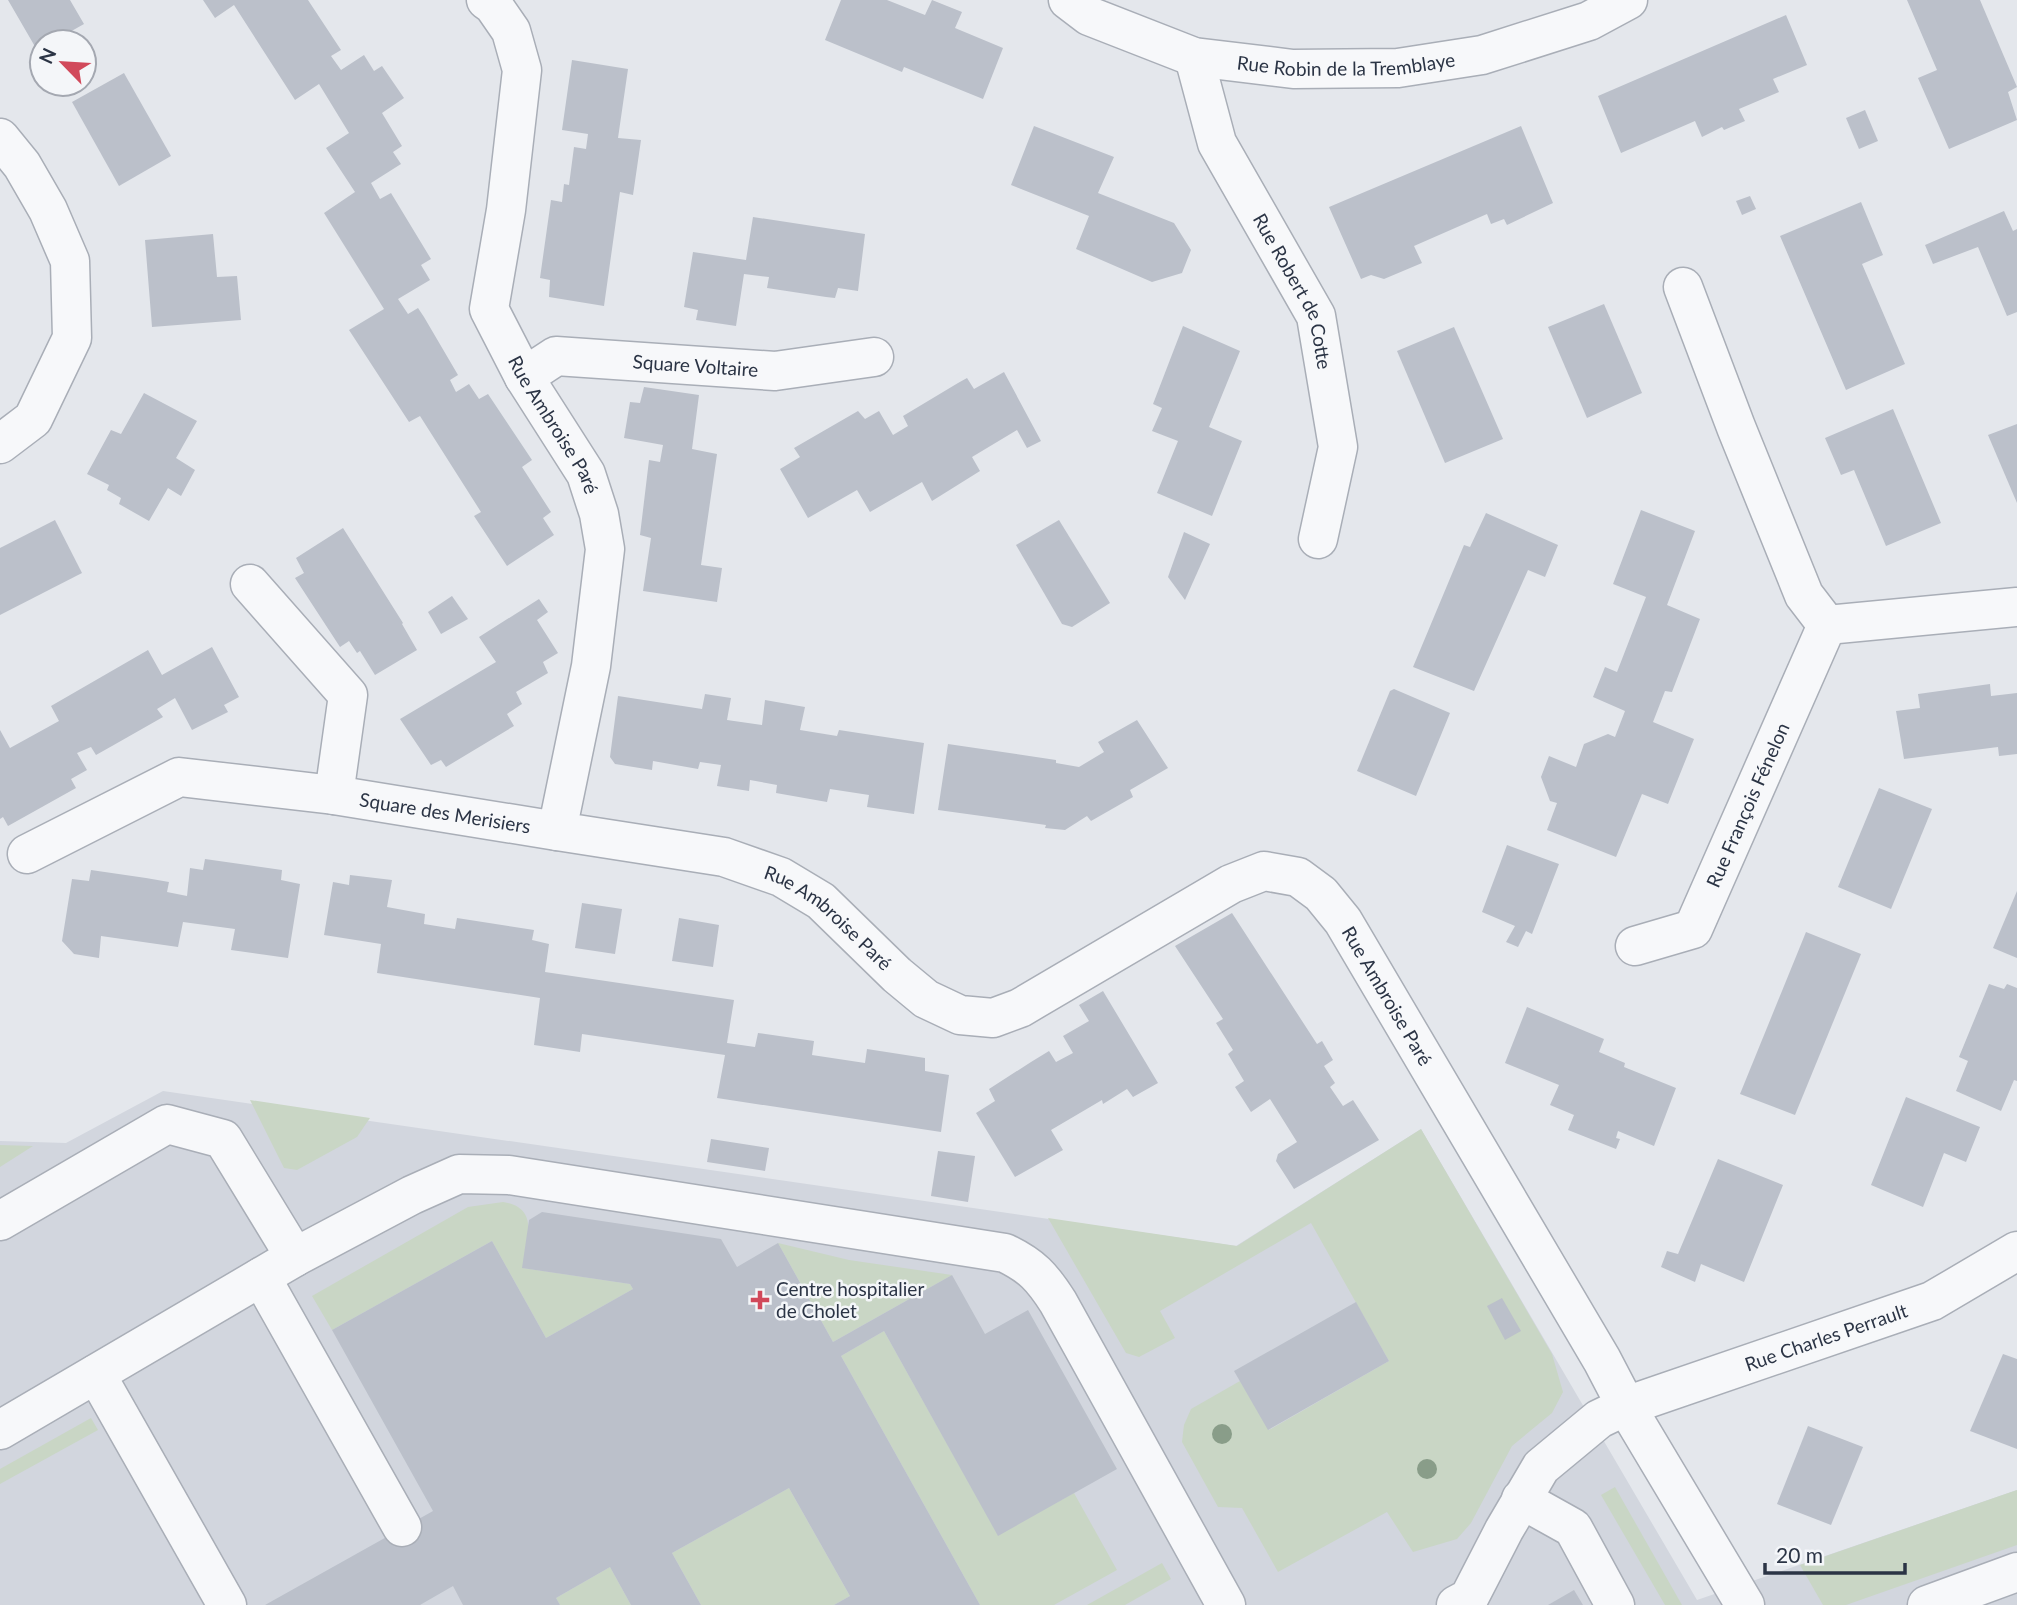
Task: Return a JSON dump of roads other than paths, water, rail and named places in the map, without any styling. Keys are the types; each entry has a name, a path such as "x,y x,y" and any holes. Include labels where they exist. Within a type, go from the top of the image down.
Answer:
{"street":[{"name":"Rue Ambroise Paré","path":"486,0 493,5 511,31 522,70 506,210 489,309 524,377 586,474 599,514 606,550 591,666 557,831 724,857 781,877 821,901 897,975 926,999 960,1015 993,1018 1020,1008 1231,884 1264,871 1298,877 1321,894 1343,921 1745,1605"},
{"name":"Rue Robin de la Tremblaye","path":"1068,0 1089,16 1194,57 1293,69 1398,68 1482,55 1589,21 1628,0"},
{"name":"Rue Robert de Cotte","path":"1194,57 1217,143 1316,316 1338,447 1318,539"},
{"path":"0,138 22,165 48,210 70,261 72,338 33,419 0,444"},
{"path":"1684,287 1736,427 1804,595 1827,625 2017,607"},
{"name":"Square Voltaire","path":"524,377 556,356 775,371 874,357"},
{"name":"Square des Merisiers","path":"250,584 348,695 334,795"},
{"name":"Rue François Fénelon","path":"1635,946 1693,929 1827,625"},
{"name":"Square des Merisiers","path":"27,854 179,777 334,795 557,831"},
{"path":"0,1221 167,1124 223,1139 295,1257"},
{"path":"0,1430 295,1257 412,1195 460,1174 509,1175 1005,1253 1024,1262 1038,1273 1058,1302 1226,1605"},
{"name":"Rue Charles Perrault","path":"1456,1605 1469,1598 1521,1499 1541,1467 1599,1419 1626,1406 1932,1301 2017,1251"},
{"path":"261,1277 402,1527"},
{"path":"96,1374 227,1605"},
{"path":"1521,1499 1573,1528 1615,1605"},
{"path":"1927,1605 2017,1572"}],"place":[{"name":"Centre hospitalier de Cholet","path":"760,1300"}]}
